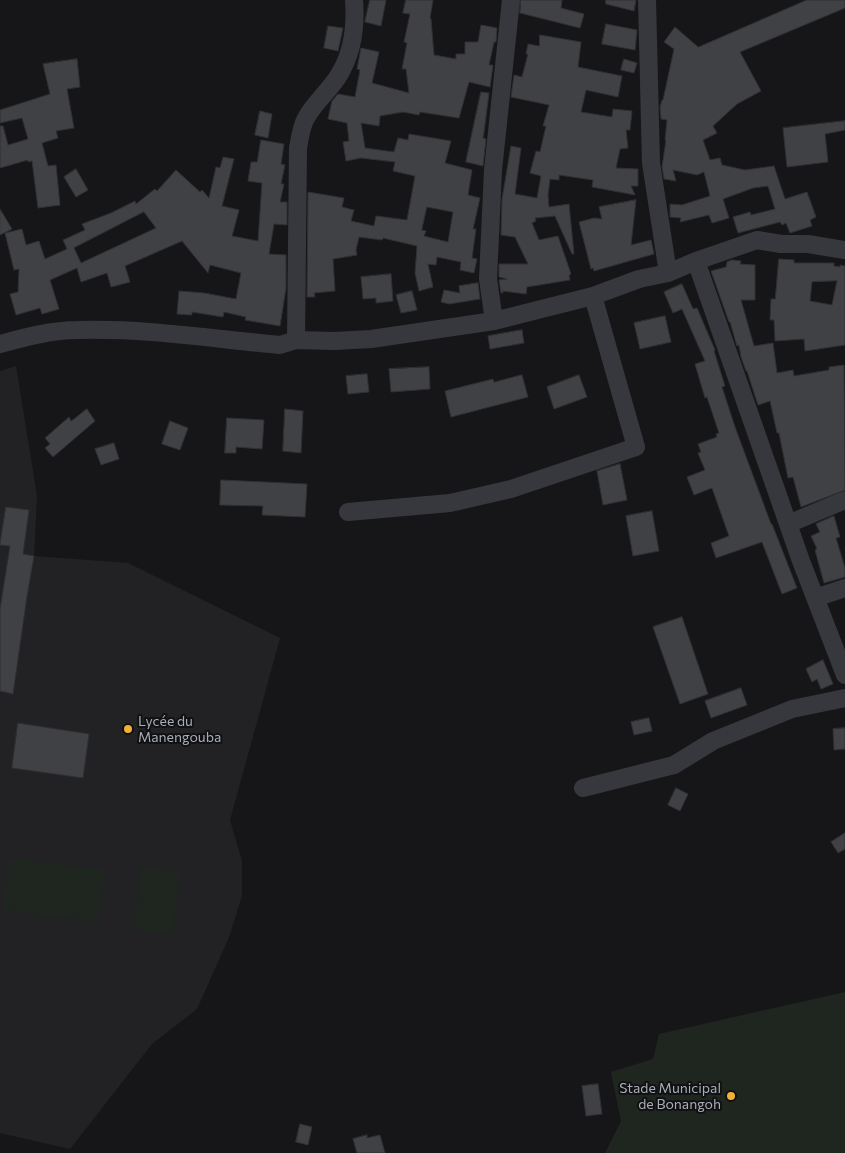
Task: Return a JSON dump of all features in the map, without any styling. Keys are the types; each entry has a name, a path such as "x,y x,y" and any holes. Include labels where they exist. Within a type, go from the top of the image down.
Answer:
{"street":[{"path":"296,340 298,148 306,118 339,74 351,50 355,28 354,0"},
{"path":"494,321 488,279 493,170 510,0"},
{"path":"647,0 651,163 668,273"},
{"path":"0,344 31,335 77,330 122,331 280,345 296,340 334,341 371,339 494,321 593,296 639,279 668,273 696,261 757,240 781,244 808,244 845,250"},
{"path":"696,261 788,524 845,675"},
{"path":"348,512 458,501 511,490 636,447 593,296"},
{"path":"788,524 845,500"},
{"path":"815,598 845,588"},
{"path":"583,788 674,764 713,741 792,709 845,698"}],"shaded area":[{"name":"Lycée du Manengouba","path":"16,366 37,496 34,556 128,563 280,638 230,820 242,861 242,896 229,937 197,1009 152,1044 70,1149 0,1133 0,371"},
{"path":"10,858 105,870 98,922 3,910"},
{"path":"141,867 180,872 172,934 133,930"},
{"name":"Stade Municipal de Bonangoh","path":"845,992 845,1153 605,1153 621,1121 611,1072 653,1059 659,1034"}],"building":[{"path":"370,0 386,0 381,26 365,22"},
{"path":"406,0 433,0 430,18 434,55 456,59 456,54 465,54 465,42 478,42 481,25 497,28 496,42 494,42 489,65 493,65 490,87 469,82 459,118 420,112 419,115 403,112 380,116 379,126 361,123 365,148 394,152 398,138 408,140 409,134 451,141 445,163 472,170 468,195 480,198 473,229 476,229 472,258 477,259 474,273 460,270 461,262 437,257 436,265 428,264 433,287 419,291 415,273 417,246 383,238 382,240 359,237 356,250 357,255 333,259 335,291 314,293 315,297 307,297 308,192 344,198 342,207 354,210 351,221 374,226 376,216 407,220 415,176 393,171 395,162 361,158 346,161 343,142 349,141 347,123 328,119 332,101 338,94 355,97 360,70 357,69 361,48 379,52 372,83 409,93 406,69 402,69 407,43 404,42 410,14 403,13","holes":["427,207 453,212 448,242 424,236 426,231 422,230"]},
{"path":"521,0 562,0 561,8 584,14 580,28 520,13"},
{"path":"606,0 636,0 634,11 606,4"},
{"path":"807,0 845,0 845,8 740,52 761,91 737,104 713,126 717,133 703,140 710,160 720,158 722,165 745,170 774,166 785,199 807,192 816,217 810,220 812,226 790,233 786,223 782,225 780,222 738,233 733,217 750,212 751,215 775,209 768,186 753,188 723,199 729,218 712,223 709,215 680,222 681,218 670,217 670,204 682,205 710,196 704,172 697,175 673,170 676,181 664,179 662,167 667,120 661,119 660,107 674,49 664,42 675,27 698,47"},
{"path":"606,24 637,30 635,50 602,44"},
{"path":"328,26 343,28 338,51 324,48"},
{"path":"540,35 581,42 578,67 622,76 618,97 586,90 581,112 612,117 613,109 632,111 630,130 626,130 628,148 620,149 616,168 638,169 638,186 631,186 635,195 592,187 593,180 559,175 559,180 550,179 549,207 569,204 574,254 572,254 555,216 535,218 536,221 532,223 539,240 558,236 571,274 569,275 570,280 527,287 526,294 503,291 501,293 499,280 507,279 499,277 499,264 528,264 515,237 501,235 502,199 511,146 521,148 515,194 537,198 541,176 530,173 536,151 540,152 546,126 543,126 549,105 511,97 514,75 522,77 528,54 526,54 528,44 539,46"},
{"path":"77,59 80,87 67,89 74,128 56,131 58,138 42,143 48,166 56,165 60,205 38,208 32,161 28,162 28,160 0,168 0,126 3,126 8,145 28,139 22,118 0,123 0,110 50,94 43,64"},
{"path":"624,59 637,63 634,73 621,70"},
{"path":"481,92 489,93 483,138 486,139 483,166 466,162"},
{"path":"260,111 272,114 268,138 255,135"},
{"path":"845,121 845,130 825,134 828,162 787,167 783,128"},
{"path":"261,140 284,144 281,164 285,165 281,184 284,184 280,202 287,202 287,225 274,224 269,254 286,255 286,288 280,326 245,320 246,317 224,312 223,317 192,312 192,315 177,314 179,291 236,299 241,273 210,265 208,273 182,241 125,266 130,282 111,287 107,273 81,282 77,268 50,280 59,309 42,314 40,308 16,315 10,294 18,292 19,269 14,270 5,233 22,229 26,245 39,241 45,259 67,249 63,240 85,230 82,224 135,201 136,204 155,189 157,191 176,170 200,192 202,190 209,198 216,167 220,168 223,157 234,159 222,206 239,210 232,236 258,241 262,183 248,181 251,162 257,162","holes":["144,212 156,228 81,263 74,248"]},
{"path":"76,169 88,190 76,197 64,177"},
{"path":"636,200 631,245 651,240 654,254 594,271 593,268 591,269 579,222 594,218 602,219 599,207"},
{"path":"0,209 12,229 0,235"},
{"path":"779,259 794,260 794,263 834,263 834,266 845,266 845,345 805,351 804,339 775,341 774,320 770,320 771,299 775,299","holes":["837,281 832,305 810,301 812,282"]},
{"path":"732,260 741,261 740,264 755,265 755,300 741,300 754,346 773,343 777,373 793,370 794,376 829,370 829,367 844,365 845,490 801,507 793,477 788,478 770,401 758,405 741,357 739,345 737,346 711,271 726,267 727,262"},
{"path":"391,274 393,301 376,303 376,298 363,299 361,277"},
{"path":"478,283 480,299 449,304 441,302 444,290 460,293 459,286"},
{"path":"682,284 693,309 697,308 715,350 725,386 722,387 735,427 797,588 782,594 762,542 716,558 711,543 729,536 712,488 694,495 687,477 705,470 698,453 701,452 698,444 717,437 716,434 719,433 707,397 705,398 695,364 705,361 682,309 673,313 664,292"},
{"path":"412,291 417,310 401,313 396,295"},
{"path":"665,316 671,342 640,349 634,323"},
{"path":"522,330 524,343 490,349 488,336"},
{"path":"429,367 430,389 391,392 389,369"},
{"path":"367,374 369,392 348,394 346,376"},
{"path":"522,375 528,397 451,417 445,391 493,379 494,382"},
{"path":"579,375 587,397 554,409 547,387"},
{"path":"87,409 95,421 53,457 45,448 50,444 45,438 69,417 71,421"},
{"path":"285,409 303,411 301,453 283,451"},
{"path":"227,418 264,420 262,449 236,447 236,453 225,453"},
{"path":"170,421 188,428 180,450 162,444"},
{"path":"114,443 119,459 101,465 95,449"},
{"path":"620,464 627,500 603,505 597,471"},
{"path":"221,480 307,484 305,517 262,515 263,506 220,505"},
{"path":"6,507 29,510 23,554 34,556 13,694 0,691 0,609 10,546 0,545"},
{"path":"652,511 659,551 633,556 626,516"},
{"path":"834,516 840,537 836,538 845,568 845,577 824,583 815,550 817,549 811,536 820,532 816,524"},
{"path":"682,617 708,694 680,704 653,627"},
{"path":"823,660 833,684 821,689 817,679 812,682 806,669"},
{"path":"741,688 747,705 711,718 705,701"},
{"path":"649,718 652,731 634,735 631,722"},
{"path":"18,723 89,734 83,778 12,768"},
{"path":"845,728 845,749 834,750 833,729"},
{"path":"676,788 688,794 680,811 668,805"},
{"path":"845,833 845,849 838,853 831,842"},
{"path":"598,1084 602,1114 586,1116 582,1086"},
{"path":"300,1124 312,1127 308,1145 296,1142"},
{"path":"367,1135 367,1138 380,1135 385,1153 357,1153 353,1139"}],"place":[{"name":"Lycée du Manengouba","path":"128,729"},
{"name":"Stade Municipal de Bonangoh","path":"731,1096"}]}
